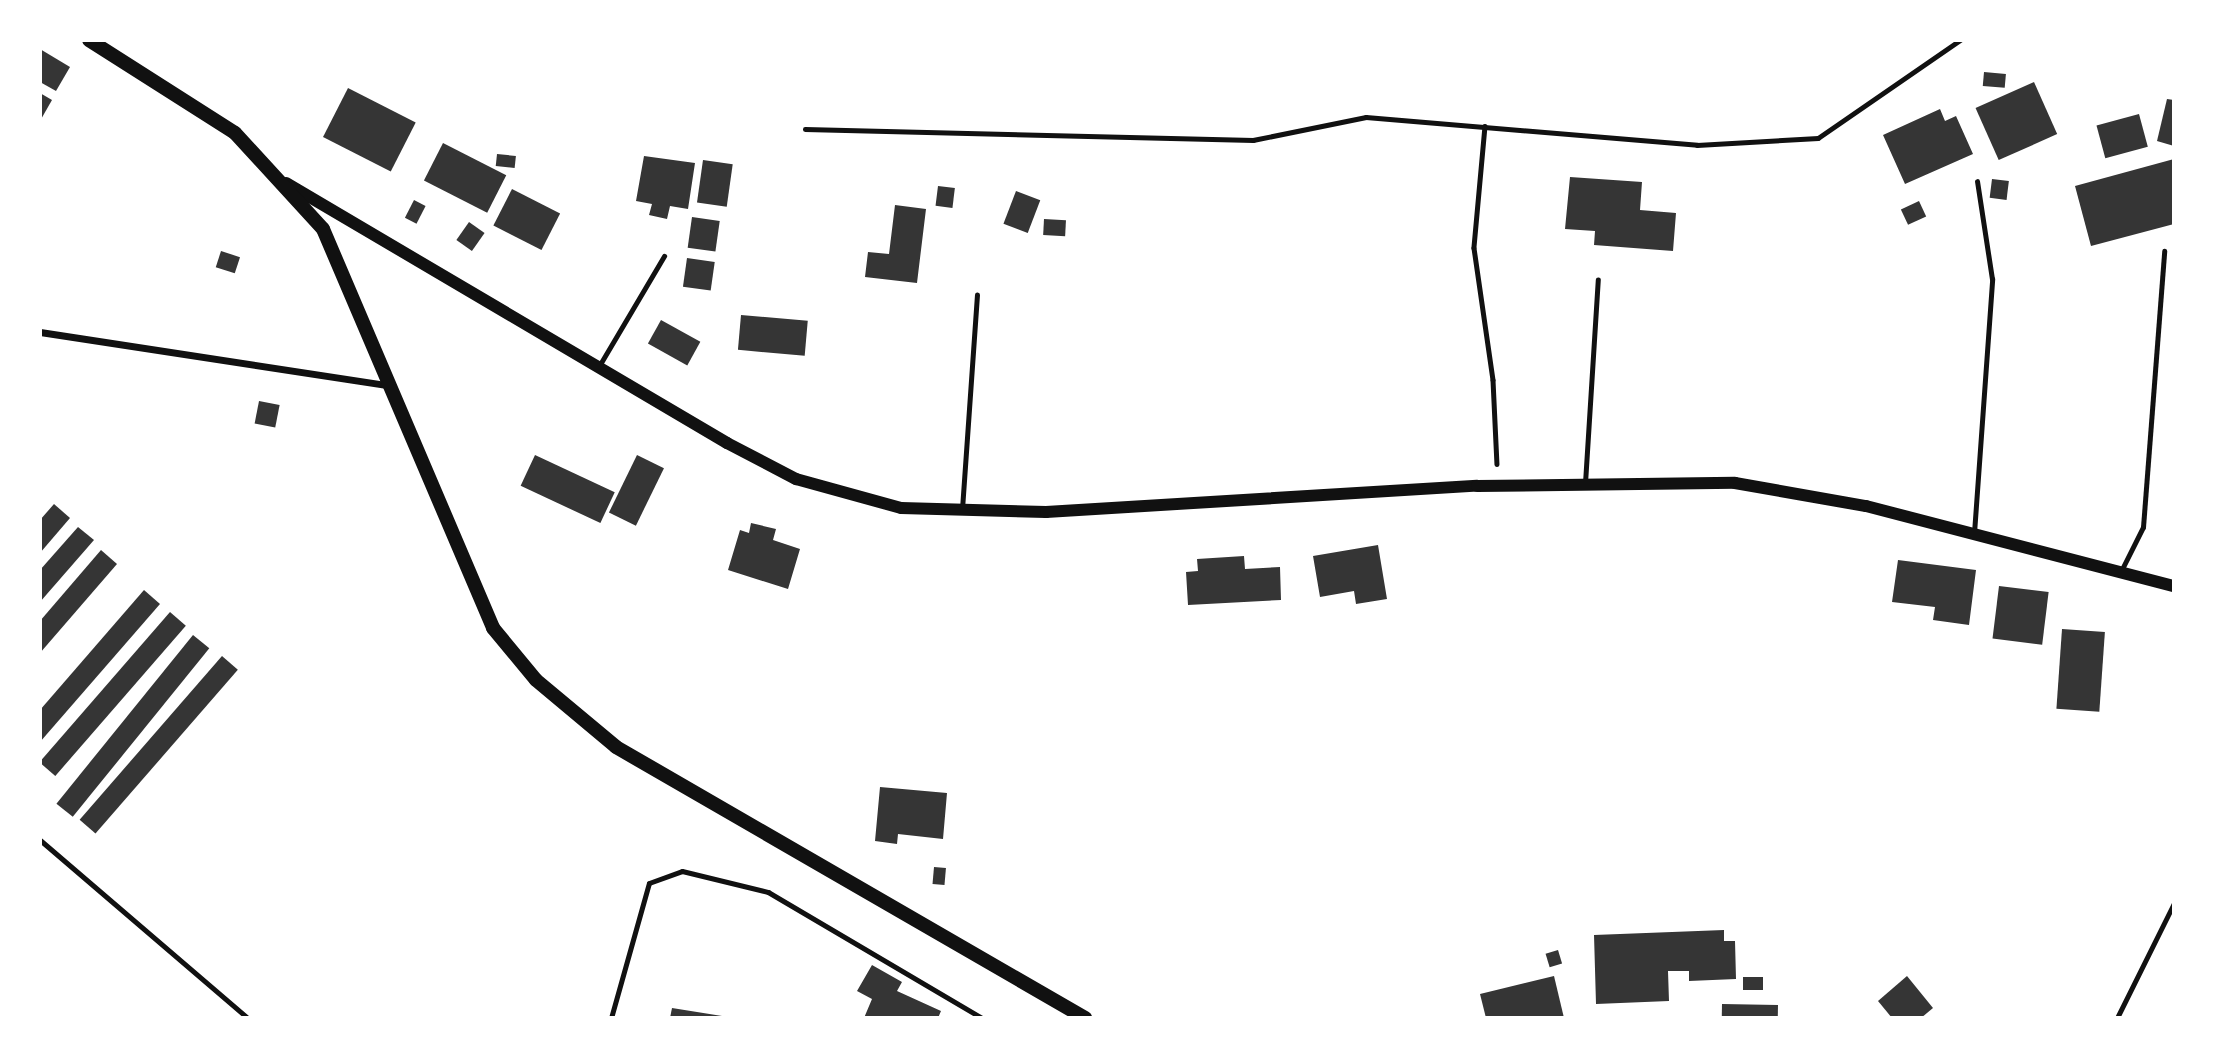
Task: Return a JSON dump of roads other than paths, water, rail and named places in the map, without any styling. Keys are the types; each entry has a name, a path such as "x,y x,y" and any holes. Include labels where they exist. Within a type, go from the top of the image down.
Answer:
{"main road":[{"path":"89,40 235,133 286,183 323,229 387,385 493,628 536,680 616,747 1085,1018"}],"street":[{"path":"286,183 796,479 901,508 1060,511 1498,486 1735,483 1974,534 2121,570 2174,586"},
{"path":"40,332 387,385"}],"lane":[{"path":"1974,534 1992,279 1977,181"},
{"path":"2121,570 2143,527 2164,251"},
{"path":"599,366 664,256"},
{"path":"1585,483 1598,279"},
{"path":"962,509 978,295"},
{"path":"40,840 248,1018"},
{"path":"611,1018 649,883 682,871 768,892 982,1018"}]}
